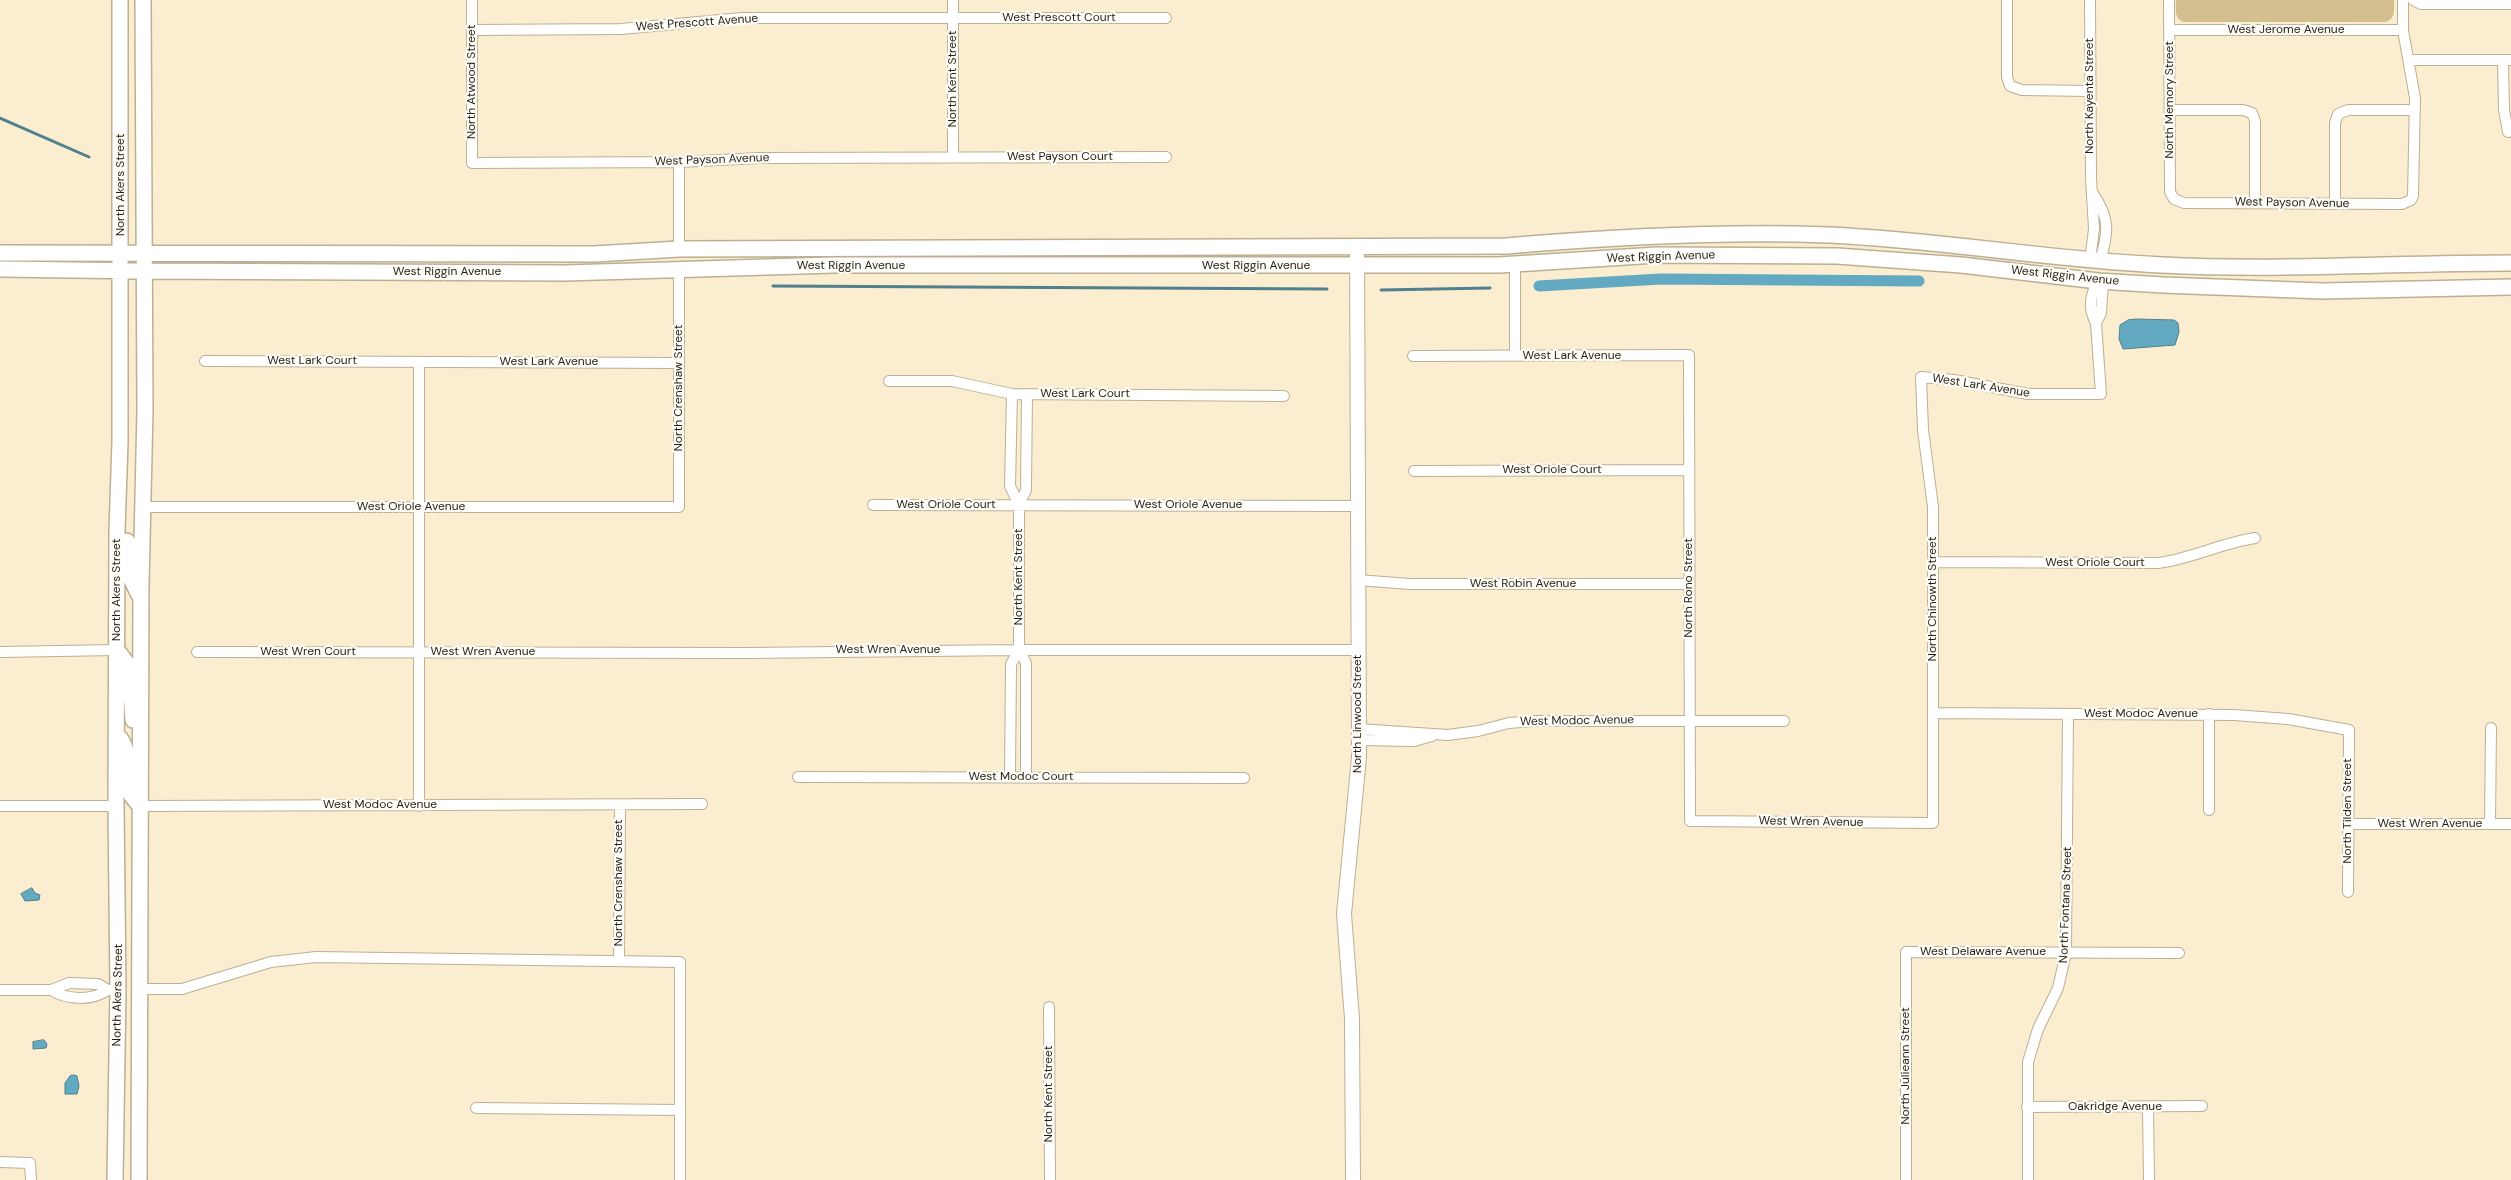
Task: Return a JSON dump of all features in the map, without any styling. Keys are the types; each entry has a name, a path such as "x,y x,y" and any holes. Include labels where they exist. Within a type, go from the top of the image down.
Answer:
{"main road":[{"name":"North Akers Street","path":"115,1180 113,990 118,893 116,806 121,253 120,0"},
{"name":"North Akers Street","path":"139,1180 141,599 145,433 143,0"},
{"name":"West Riggin Avenue","path":"0,254 594,254 679,249 1506,246 1633,236 1829,235 1977,246 2095,261 2229,266 2511,263"},
{"path":"679,269 685,262 696,258 800,255 818,248"},
{"path":"530,272 558,264 669,258 677,254 679,249"},
{"name":"West Riggin Avenue","path":"0,269 144,272 530,272 859,265 1516,265 1657,255 1837,256 1961,265 2100,281 2322,291 2511,288"},
{"path":"1961,265 1990,259 2091,267 2095,261"},
{"path":"2100,281 2102,276 2113,273 2202,275 2229,266"},
{"path":"118,507 124,513 126,519 127,560 130,577 141,599"},
{"path":"117,650 129,666 131,715 140,745"},
{"path":"117,734 126,746 129,765 127,785 140,806"},
{"path":"118,893 129,911 131,983 139,989"},
{"path":"113,990 128,995 130,1003 130,1056 139,1064"}],"street":[{"name":"North Atwood Street","path":"472,0 472,163"},
{"name":"North Kent Street","path":"952,0 953,157"},
{"path":"2007,0 2007,77 2010,86 2022,90 2090,91"},
{"name":"North Kayenta Street","path":"2090,0 2090,91 2095,261"},
{"name":"North Memory Street","path":"2169,0 2170,192 2174,199"},
{"path":"2335,204 2335,123 2338,114 2348,110 2415,110 2403,30 2403,0"},
{"path":"2412,0 2421,4 2469,2 2511,4"},
{"name":"West Prescott Avenue","path":"472,30 621,29 742,18 952,18"},
{"name":"West Prescott Court","path":"952,18 1166,18"},
{"name":"West Jerome Avenue","path":"2170,30 2403,30"},
{"path":"2409,60 2507,60 2504,110 2508,132"},
{"path":"2170,110 2244,110 2252,113 2255,121 2255,202"},
{"name":"West Payson Avenue","path":"2174,199 2184,202 2402,204 2410,200 2414,191 2415,110"},
{"name":"West Payson Court","path":"953,157 1166,157"},
{"name":"West Payson Avenue","path":"472,163 679,162 744,158 953,157"},
{"path":"679,162 679,249"},
{"name":"North Kayenta Street","path":"2092,191 2103,209 2105,218 2105,243 2095,261"},
{"path":"2093,219 2105,218"},
{"name":"North Linwood Street","path":"1353,1180 1352,1019 1344,914 1357,795 1357,247"},
{"path":"1414,356 1515,356 1516,265"},
{"name":"North Crenshaw Street","path":"679,269 679,507"},
{"name":"West Lark Avenue","path":"1921,377 1954,380 2019,393 2101,394 2096,323 2091,313 2092,291 2100,281"},
{"name":"West Lark Avenue","path":"1515,356 1689,355"},
{"name":"North Rono Street","path":"1689,355 1690,820"},
{"name":"West Lark Court","path":"205,361 419,362"},
{"path":"419,362 419,806"},
{"name":"West Lark Avenue","path":"419,362 679,363"},
{"name":"North Chinowth Street","path":"1921,377 1923,430 1932,498 1933,823"},
{"name":"West Lark Court","path":"889,381 952,381 1012,394 1284,396"},
{"name":"North Kent Street","path":"1012,394 1010,486 1019,505"},
{"name":"North Kent Street","path":"1026,777 1026,663 1019,650 1019,505 1026,490 1027,394"},
{"name":"West Oriole Court","path":"1414,471 1689,470"},
{"name":"West Oriole Court","path":"873,505 1019,505"},
{"name":"West Oriole Avenue","path":"1019,505 1357,506"},
{"name":"West Oriole Avenue","path":"142,507 679,507"},
{"name":"West Oriole Court","path":"1932,562 2158,563 2183,558 2231,542 2255,538"},
{"name":"West Robin Avenue","path":"1357,580 1410,584 1689,584"},
{"path":"0,652 117,650"},
{"name":"North Kent Street","path":"1010,776 1011,664 1019,650"},
{"name":"West Wren Avenue","path":"419,652 746,653 1019,650 1358,650"},
{"name":"West Wren Court","path":"197,652 419,652"},
{"name":"West Modoc Avenue","path":"1933,713 2209,714 2288,720 2349,730"},
{"name":"North Fontana Street","path":"2028,1180 2028,1062 2032,1044 2058,988 2066,952 2068,714"},
{"path":"2209,714 2209,810"},
{"name":"West Modoc Avenue","path":"1358,734 1414,741 1435,735 1465,734 1509,723 1533,720 1690,721"},
{"path":"1690,721 1784,721"},
{"path":"2490,728 2490,824"},
{"name":"North Tilden Street","path":"2348,892 2349,730"},
{"name":"West Modoc Court","path":"798,777 1244,778"},
{"path":"620,805 702,804"},
{"name":"North Crenshaw Street","path":"619,961 620,805"},
{"name":"West Modoc Avenue","path":"140,806 620,805"},
{"path":"0,806 116,806"},
{"name":"West Wren Avenue","path":"1690,820 1933,823"},
{"name":"West Wren Avenue","path":"2348,824 2511,824"},
{"name":"West Delaware Avenue","path":"1906,952 2179,953"},
{"name":"North Julieann Street","path":"1906,952 1906,1180"},
{"path":"139,989 182,989 271,962 316,958 680,962 680,1180"},
{"path":"0,990 51,990 63,984 98,984 113,990"},
{"path":"77,984 77,997"},
{"path":"51,990 65,997 98,997 113,990"},
{"name":"North Kent Street","path":"1049,1007 1050,1180"},
{"path":"2148,1106 2149,1180"},
{"name":"Oakridge Avenue","path":"2027,1107 2202,1106"},
{"path":"476,1108 680,1110"},
{"path":"0,1162 30,1163 31,1180"}],"shaded area":[{"path":"2176,0 2394,0 2394,10 2393,16 2386,22 2184,22 2177,16"}],"water":[{"path":"2128,320 2174,320 2178,323 2179,332 2175,345 2123,349 2119,339 2120,325"},
{"path":"32,888 35,893 40,895 39,900 25,901 21,894"},
{"path":"44,1040 47,1044 46,1048 33,1049 33,1042"},
{"path":"70,1076 77,1076 79,1086 77,1094 65,1094 65,1083"}],"waterway":[{"path":"0,118 89,157"},
{"path":"1539,286 1661,279 1919,281"},
{"path":"773,286 1327,289"},
{"path":"1381,290 1490,288"}]}
